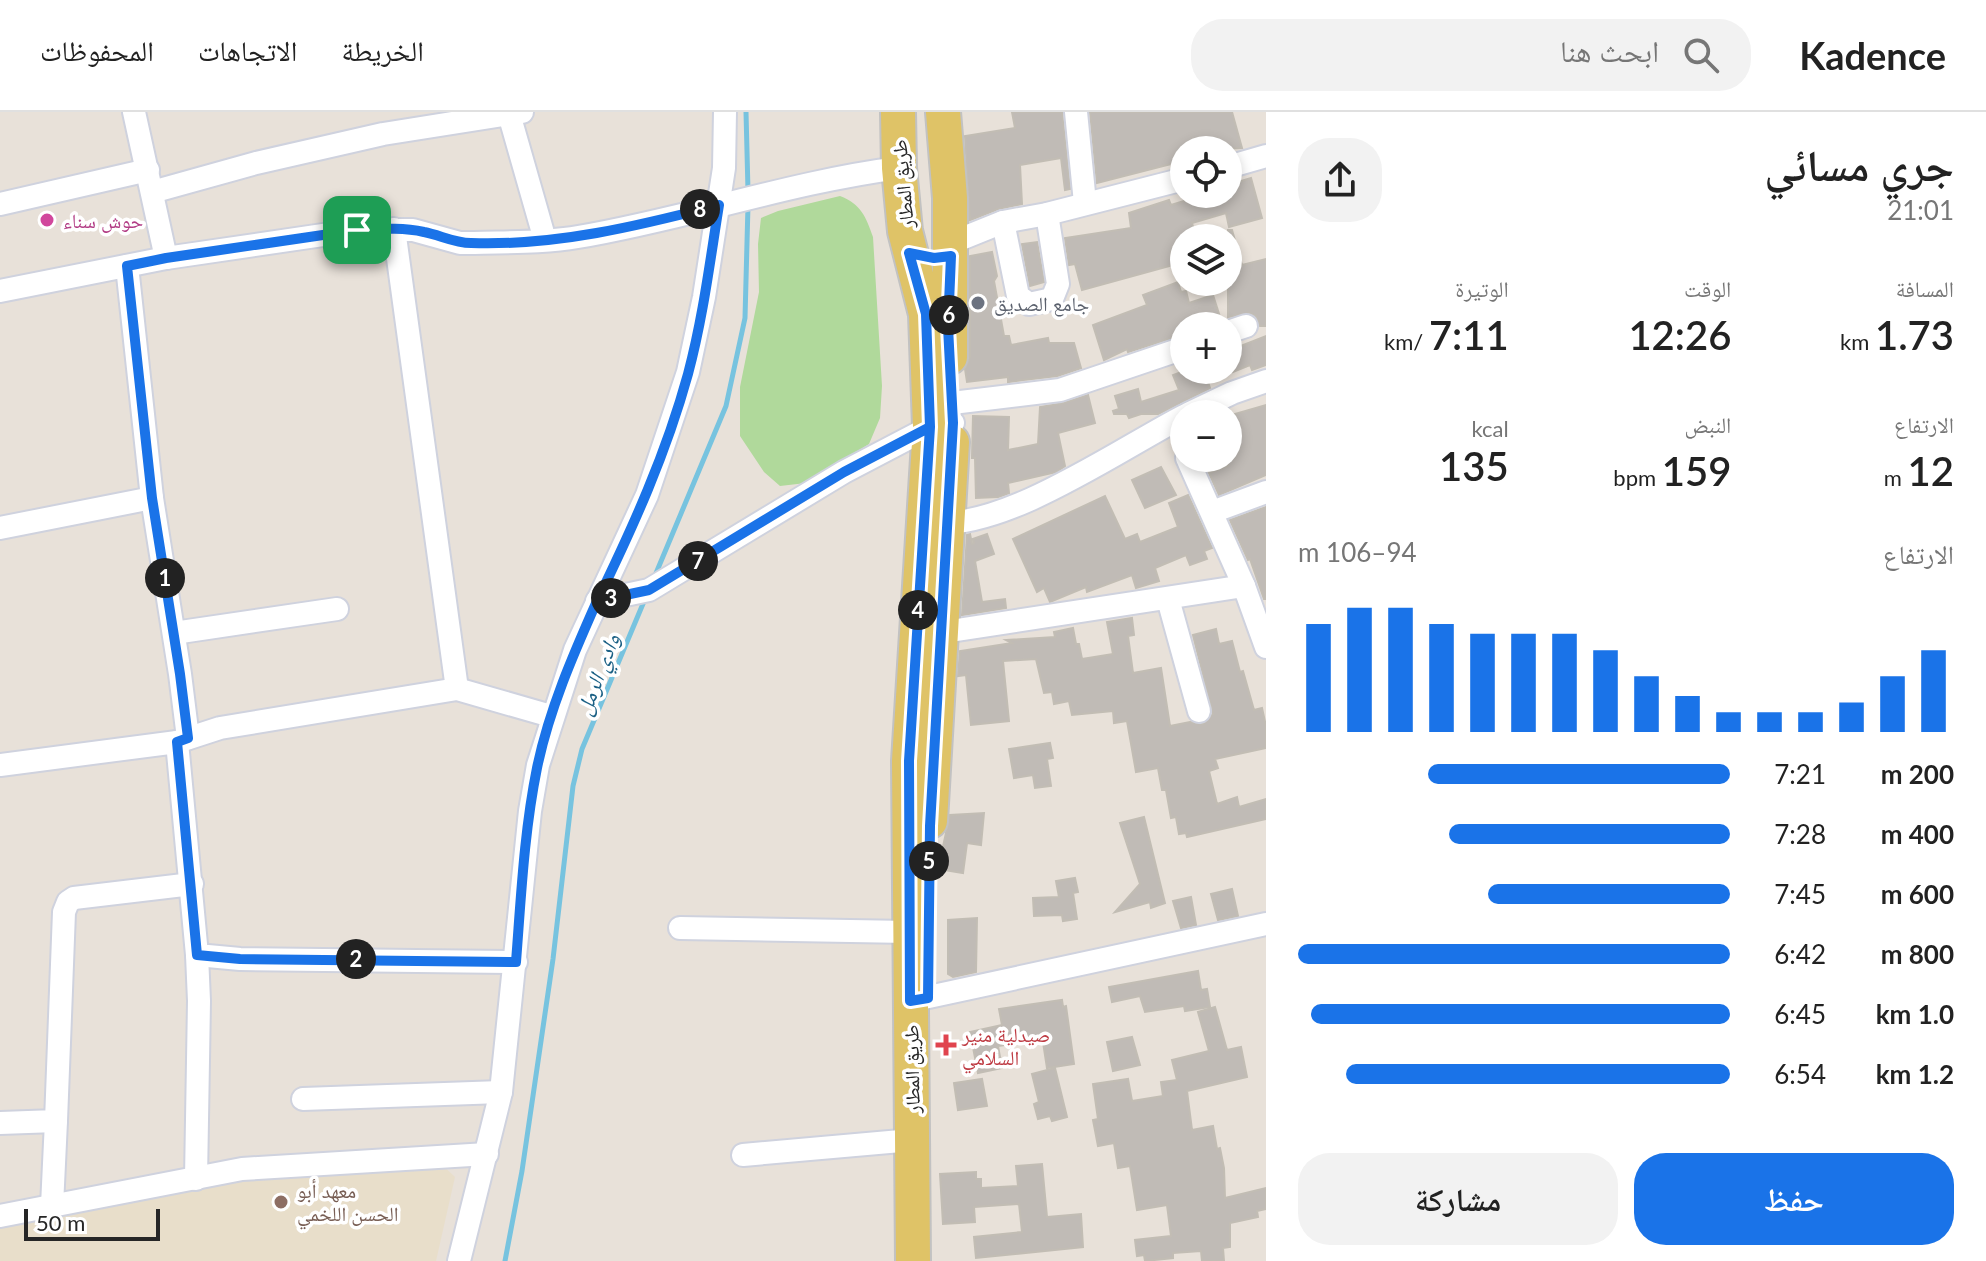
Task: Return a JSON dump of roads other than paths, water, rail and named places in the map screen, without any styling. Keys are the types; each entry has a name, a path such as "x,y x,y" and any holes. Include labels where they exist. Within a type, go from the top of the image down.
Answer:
{"main road":[{"name":"طريق المطار","path":"898,112 899,168 909,253 926,314 945,418"},
{"name":"طريق المطار","path":"913,1261 912,1140 930,826 929,634 945,418 951,250 943,112"},
{"path":"909,253 934,258 951,250"},
{"name":"طريق المطار","path":"929,634 909,761 909,932 919,1000 935,1261"}],"street":[{"path":"459,1261 501,1092 530,811 538,765 551,716 575,650 647,495 674,420 697,333 719,205 724,168 725,112"},
{"path":"1076,112 1085,203"},
{"path":"138,113 166,258"},
{"path":"0,204 256,163 383,134 515,113 545,240"},
{"path":"1242,163 1266,156"},
{"path":"0,291 166,258 357,230 423,231 460,243 574,238 899,168"},
{"path":"951,250 1003,222 1170,182"},
{"path":"1003,222 1018,296 1029,304 1041,302 1052,299 1058,284 1047,214"},
{"path":"394,229 457,689"},
{"path":"127,266 152,498 174,633 183,740 199,1001 196,1179"},
{"path":"597,601 649,590 844,472 945,418 1060,390 1170,353"},
{"path":"1218,400 1266,381"},
{"path":"936,523 1001,511 1106,460 1170,424"},
{"path":"1193,472 1244,586 1266,647"},
{"path":"1212,512 1266,492"},
{"path":"0,528 152,498"},
{"path":"929,634 1244,586"},
{"path":"1168,599 1199,711"},
{"path":"174,633 337,609"},
{"path":"0,765 183,740 220,728 457,689 551,716"},
{"path":"52,1206 64,912 68,902 74,898 192,884"},
{"path":"919,1000 1266,924"},
{"path":"680,928 909,932"},
{"path":"197,955 240,959 516,962"},
{"path":"303,1099 501,1092"},
{"path":"0,1123 56,1121"},
{"path":"743,1155 912,1140"},
{"path":"0,1216 242,1169 487,1154"}],"waterway":[{"name":"وادي الرمل","path":"746,112 748,191"},
{"name":"وادي الرمل","path":"654,578 726,406 745,318 748,205"},
{"name":"وادي الرمل","path":"505,1261 522,1171 553,959 573,786 582,749 645,599"}],"place":[{"name":"حوش سناء","path":"47,220"},
{"name":"جامع الصديق","path":"978,303"},
{"name":"صيدلية منير السلامي","path":"946,1045"},
{"name":"معهد أبو الحسن اللخمي","path":"281,1202"}]}
